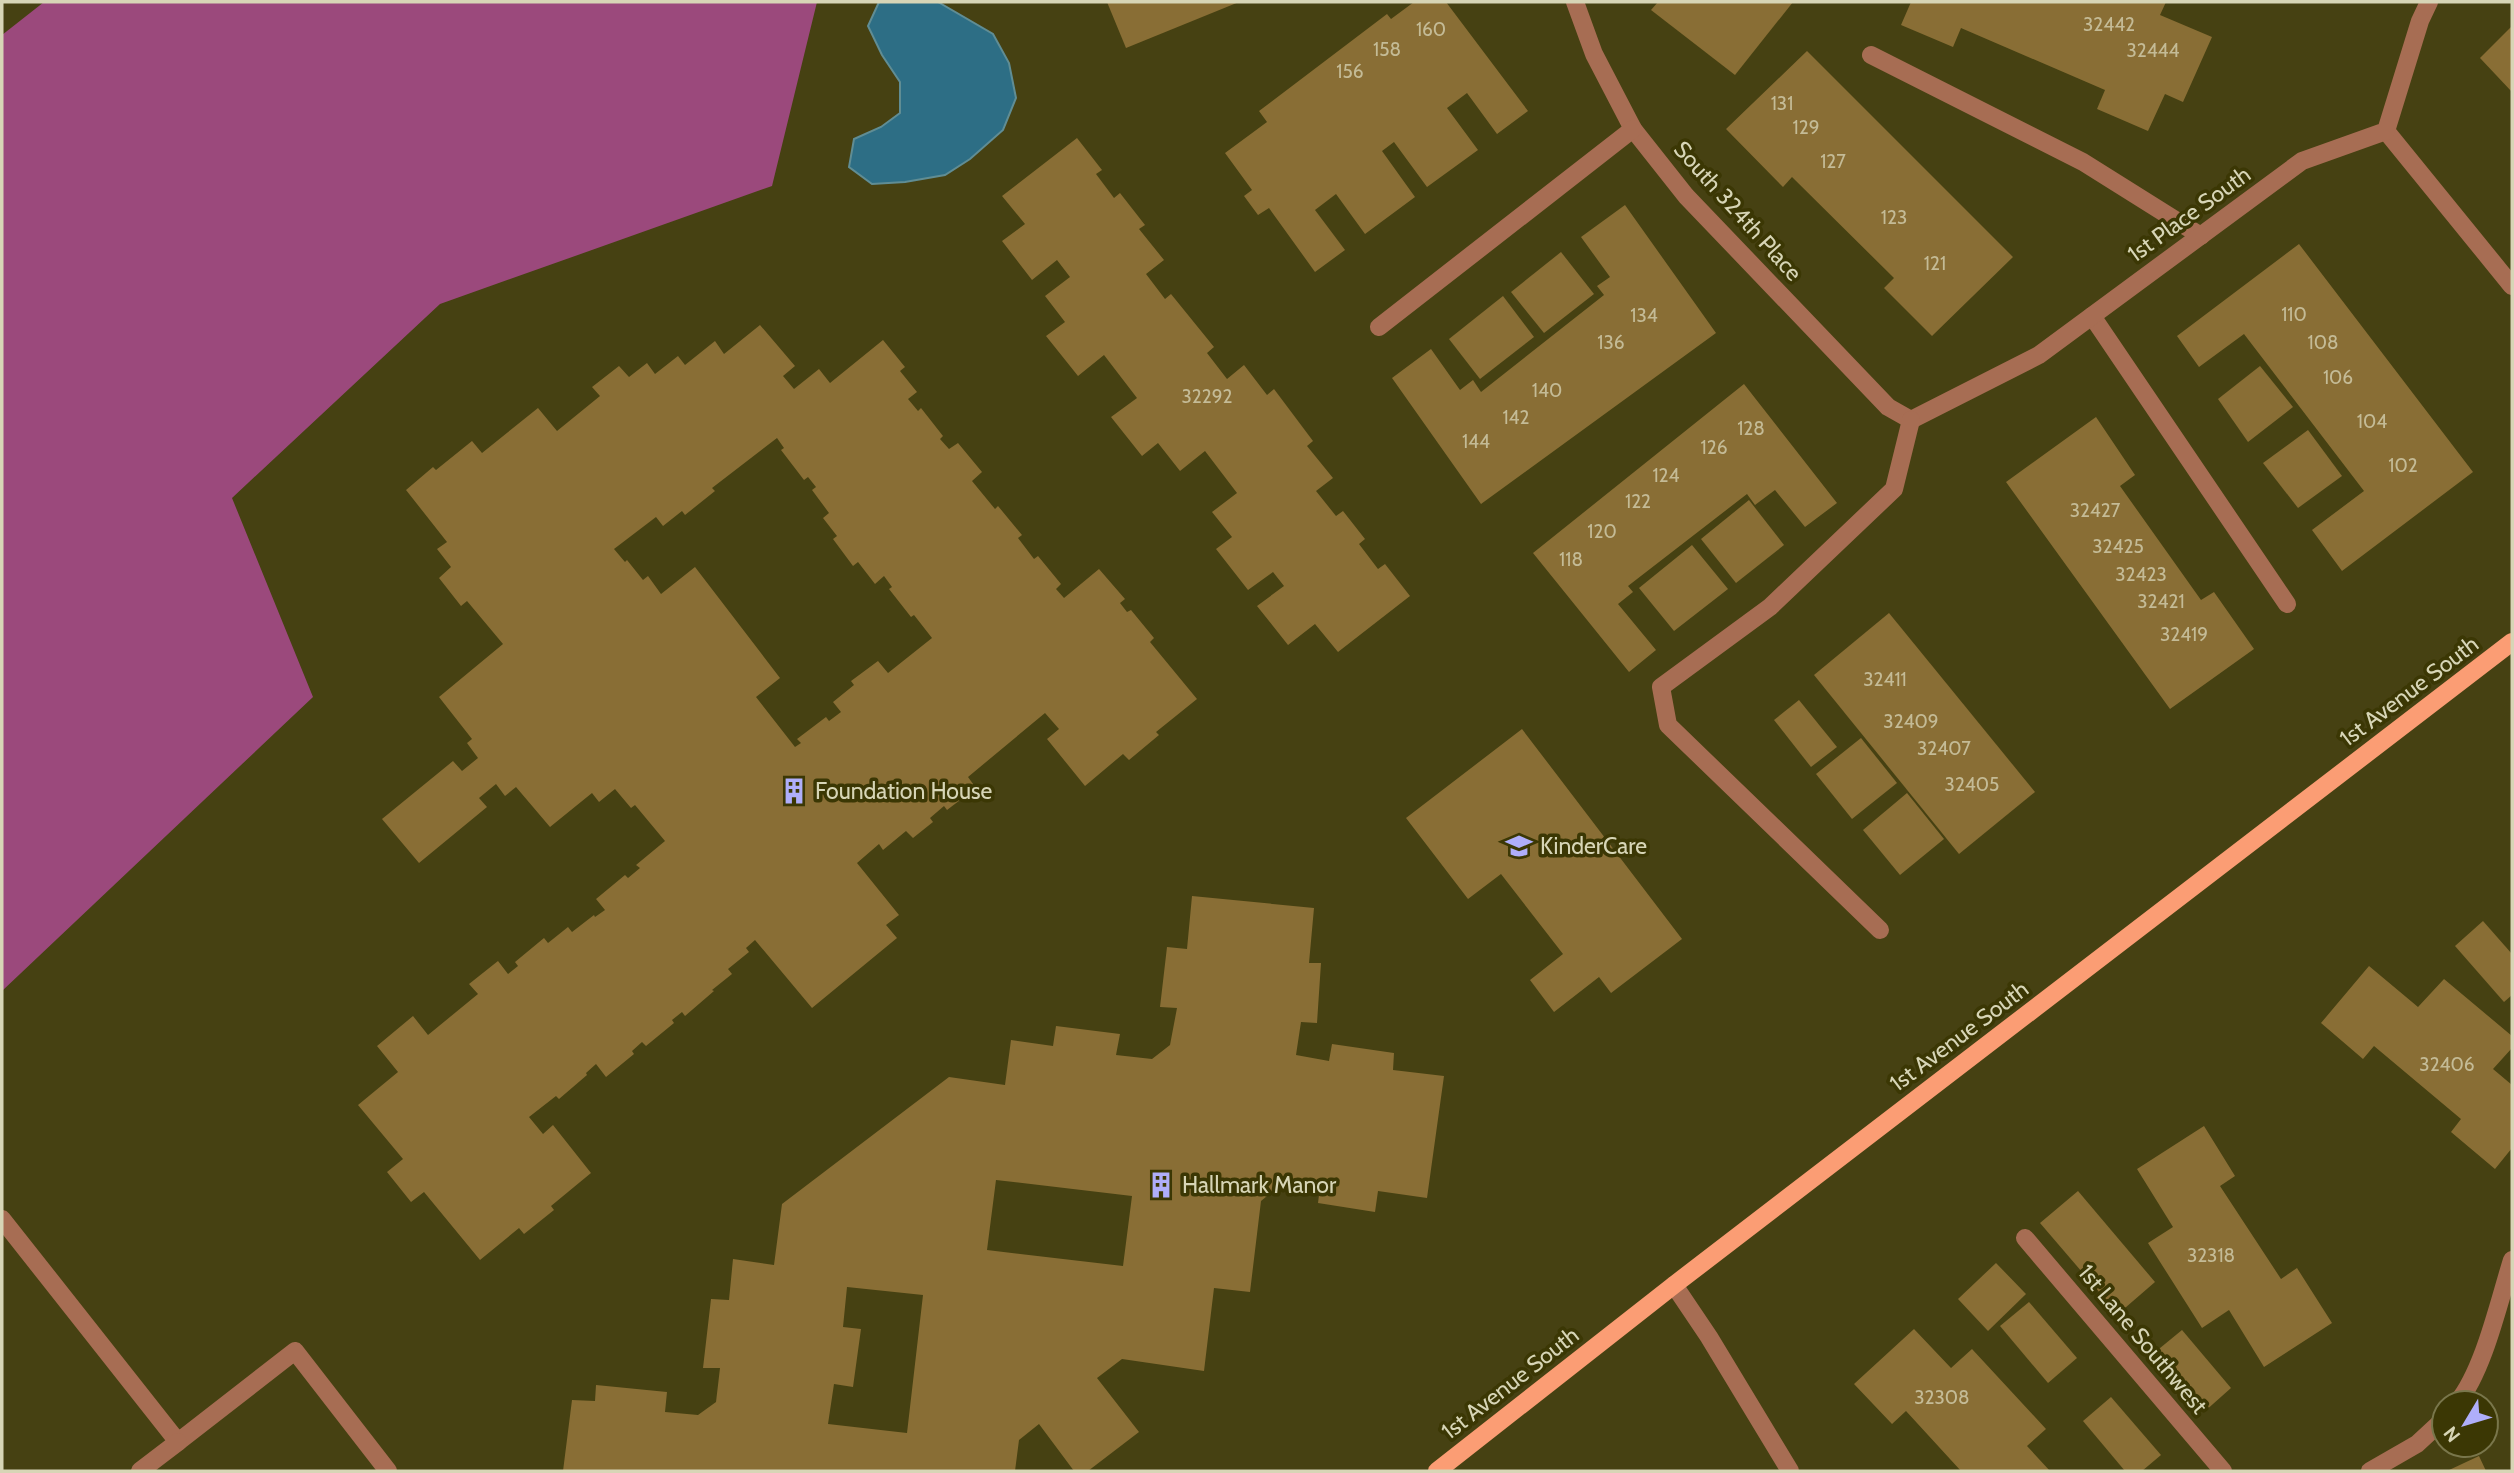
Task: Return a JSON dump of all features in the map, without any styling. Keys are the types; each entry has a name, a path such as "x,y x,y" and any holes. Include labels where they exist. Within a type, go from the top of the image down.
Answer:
{"main road":[{"name":"1st Avenue South","path":"1437,1471 1674,1285 2512,642"}],"street":[{"name":"South 324th Place","path":"1575,2 1594,54 1633,129 1696,206 1888,407 1911,420"},
{"path":"2429,2 2420,21 2386,131 2512,286"},
{"path":"1871,55 2084,162 2201,236"},
{"path":"1379,327 1633,129"},
{"name":"1st Place South","path":"1911,420 2039,355 2302,161 2386,131"},
{"path":"2092,316 2287,604"},
{"path":"1880,930 1668,724 1661,687 1770,607 1894,489 1911,420"},
{"path":"2,1219 178,1442"},
{"name":"1st Lane Southwest","path":"2025,1238 2223,1471"},
{"path":"2466,1389 2478,1365 2512,1260"},
{"path":"1674,1285 1709,1337 1790,1471"},
{"path":"140,1471 295,1352 388,1471"},
{"path":"2370,1471 2417,1444 2430,1432"}],"shaded area":[{"path":"44,2 817,2 772,186 440,304 232,498 313,697 2,991 2,35"}],"water":[{"path":"879,2 938,2 993,34 1009,63 1016,98 1003,130 970,159 945,175 872,184 849,167 854,139 881,127 900,113 900,82 882,55 868,26"}],"building":[{"path":"1107,2 1239,2 1126,48"},
{"path":"1414,2 1446,2 1528,111 1497,134 1467,93 1447,108 1478,150 1427,187 1394,142 1382,151 1415,197 1365,234 1336,194 1315,210 1345,250 1315,272 1269,208 1258,215 1244,196 1252,190 1225,153 1267,122 1259,111 1387,14 1391,19"},
{"path":"1658,2 1793,2 1735,75 1651,10"},
{"path":"1911,2 2166,2 2160,15 2212,37 2183,102 2165,94 2148,131 2097,109 2105,90 1961,28 1953,47 1901,25"},
{"path":"2512,26 2512,92 2480,58"},
{"path":"1807,51 2013,257 1932,336 1884,288 1894,278 1792,177 1783,187 1726,129"},
{"path":"1077,138 1102,170 1096,174 1114,198 1120,193 1145,225 1139,229 1164,260 1146,274 1165,299 1171,294 1214,347 1207,353 1227,379 1244,365 1267,395 1274,389 1313,441 1307,446 1333,478 1316,491 1336,516 1343,511 1365,539 1359,544 1378,569 1385,564 1410,596 1338,652 1315,624 1288,645 1257,606 1284,586 1273,572 1248,590 1216,549 1232,537 1212,512 1237,493 1205,451 1180,471 1158,443 1142,456 1111,417 1137,398 1104,355 1078,376 1046,336 1065,322 1045,296 1070,277 1057,260 1032,280 1002,241 1025,224 1002,196"},
{"path":"1625,205 1716,333 1481,504 1392,378 1431,349 1460,390 1473,380 1481,392 1604,295 1597,286 1610,277 1581,237"},
{"path":"2299,244 2473,472 2342,571 2312,530 2364,491 2244,334 2199,367 2177,336"},
{"path":"1561,252 1594,294 1544,333 1511,292"},
{"path":"1503,296 1534,337 1480,379 1449,339"},
{"name":"Foundation House","path":"760,325 795,366 783,376 794,389 819,369 830,383 883,340 905,367 900,371 917,392 908,399 918,411 921,408 943,436 940,439 949,449 958,443 982,472 972,481 995,509 998,506 1022,535 1018,538 1034,559 1038,556 1061,584 1056,589 1064,598 1099,569 1125,599 1120,603 1127,612 1131,610 1154,638 1150,642 1197,699 1156,732 1159,735 1129,760 1123,754 1085,786 1047,739 1059,729 1045,713 968,777 976,788 947,810 944,806 930,818 933,822 913,838 906,831 883,850 879,844 857,863 899,915 886,925 897,938 812,1008 755,940 746,948 749,952 728,969 732,974 685,1016 682,1012 672,1020 674,1023 646,1046 642,1042 632,1051 634,1054 606,1077 596,1064 559,1099 556,1096 529,1117 543,1134 553,1125 591,1173 551,1206 554,1210 524,1234 519,1228 480,1260 424,1192 411,1202 387,1172 403,1159 358,1105 398,1072 377,1046 413,1016 428,1035 478,994 469,984 498,961 508,974 518,966 515,962 544,938 548,943 568,927 572,932 605,910 596,899 625,875 628,878 640,868 636,865 665,841 635,805 631,808 615,789 599,802 592,793 550,827 516,787 505,796 496,784 479,798 487,807 419,863 382,819 453,761 462,771 478,758 467,743 472,739 439,697 503,644 467,601 461,606 439,578 451,567 437,549 447,542 406,490 433,467 436,470 472,441 482,453 538,408 557,431 600,396 592,387 619,366 629,377 647,363 655,374 678,356 685,365 715,341 724,354","holes":["777,438 784,448 781,450 804,480 808,477 816,487 812,490 829,513 823,518 837,536 833,539 853,566 858,562 875,584 884,576 892,587 889,589 932,638 888,673 878,661 851,681 854,685 833,702 841,712 829,721 826,717 797,739 801,743 795,747 756,697 780,678 695,567 661,594 648,576 643,580 614,549 656,517 663,526 682,511 685,515 715,491 712,488"]},
{"path":"2260,366 2293,407 2248,442 2218,399"},
{"path":"1744,384 1837,503 1805,527 1775,490 1755,505 1747,494 1628,586 1633,592 1618,604 1656,650 1629,672 1533,553"},
{"path":"2096,417 2135,475 2120,486 2201,600 2214,592 2254,649 2170,709 2006,482"},
{"path":"2308,430 2342,476 2298,508 2263,463"},
{"path":"1749,500 1784,545 1736,583 1701,539"},
{"path":"1692,545 1728,589 1674,631 1639,588"},
{"path":"1889,613 2035,792 1959,854 1814,675"},
{"path":"1799,700 1837,747 1811,767 1774,720"},
{"name":"KinderCare","path":"1522,729 1682,939 1611,993 1599,977 1554,1012 1530,980 1563,954 1501,874 1468,899 1406,818"},
{"path":"1861,738 1897,783 1852,819 1816,774"},
{"path":"1907,793 1944,839 1900,875 1863,830"},
{"name":"Hallmark Manor","path":"1192,896 1314,908 1309,963 1321,963 1317,1023 1301,1022 1296,1055 1329,1061 1332,1044 1394,1053 1393,1070 1444,1076 1427,1198 1378,1191 1375,1212 1318,1203 1320,1187 1283,1183 1261,1201 1250,1292 1214,1288 1204,1371 1122,1359 1097,1378 1139,1432 1088,1471 1074,1471 1039,1424 1019,1440 1015,1471 563,1471 572,1400 595,1401 596,1385 667,1392 665,1412 698,1415 716,1402 720,1368 703,1368 711,1299 729,1300 733,1259 774,1265 782,1204 949,1077 1005,1085 1011,1040 1053,1046 1056,1026 1120,1034 1116,1055 1152,1059 1170,1045 1177,1008 1160,1007 1167,947 1187,949","holes":["996,1180 1132,1196 1123,1266 987,1250","847,1287 923,1295 907,1433 828,1424 834,1384 853,1387 861,1329 843,1327"]},
{"path":"2483,921 2512,954 2512,995 2504,1002 2455,946"},
{"path":"2369,966 2418,1007 2444,979 2512,1036 2512,1048 2493,1069 2512,1085 2512,1148 2495,1169 2451,1132 2461,1119 2374,1046 2363,1059 2321,1023"},
{"path":"2204,1126 2235,1176 2220,1186 2281,1279 2297,1268 2332,1323 2264,1367 2229,1310 2202,1328 2148,1243 2173,1227 2137,1169"},
{"path":"2078,1191 2155,1282 2118,1314 2040,1223"},
{"path":"1996,1263 2026,1294 1988,1331 1958,1299"},
{"path":"2029,1302 2077,1358 2048,1383 2000,1326"},
{"path":"1914,1329 1951,1368 1972,1349 2046,1429 2027,1446 2050,1471 1961,1471 1906,1411 1892,1424 1854,1384"},
{"path":"2182,1330 2231,1388 2204,1412 2154,1353"},
{"path":"2111,1397 2161,1455 2142,1471 2125,1471 2083,1421"},
{"path":"2473,1459 2480,1459 2486,1471 2447,1471"}],"place":[{"name":"Foundation House","path":"794,791"},
{"name":"KinderCare","path":"1519,846"},
{"name":"Hallmark Manor","path":"1161,1185"}]}
